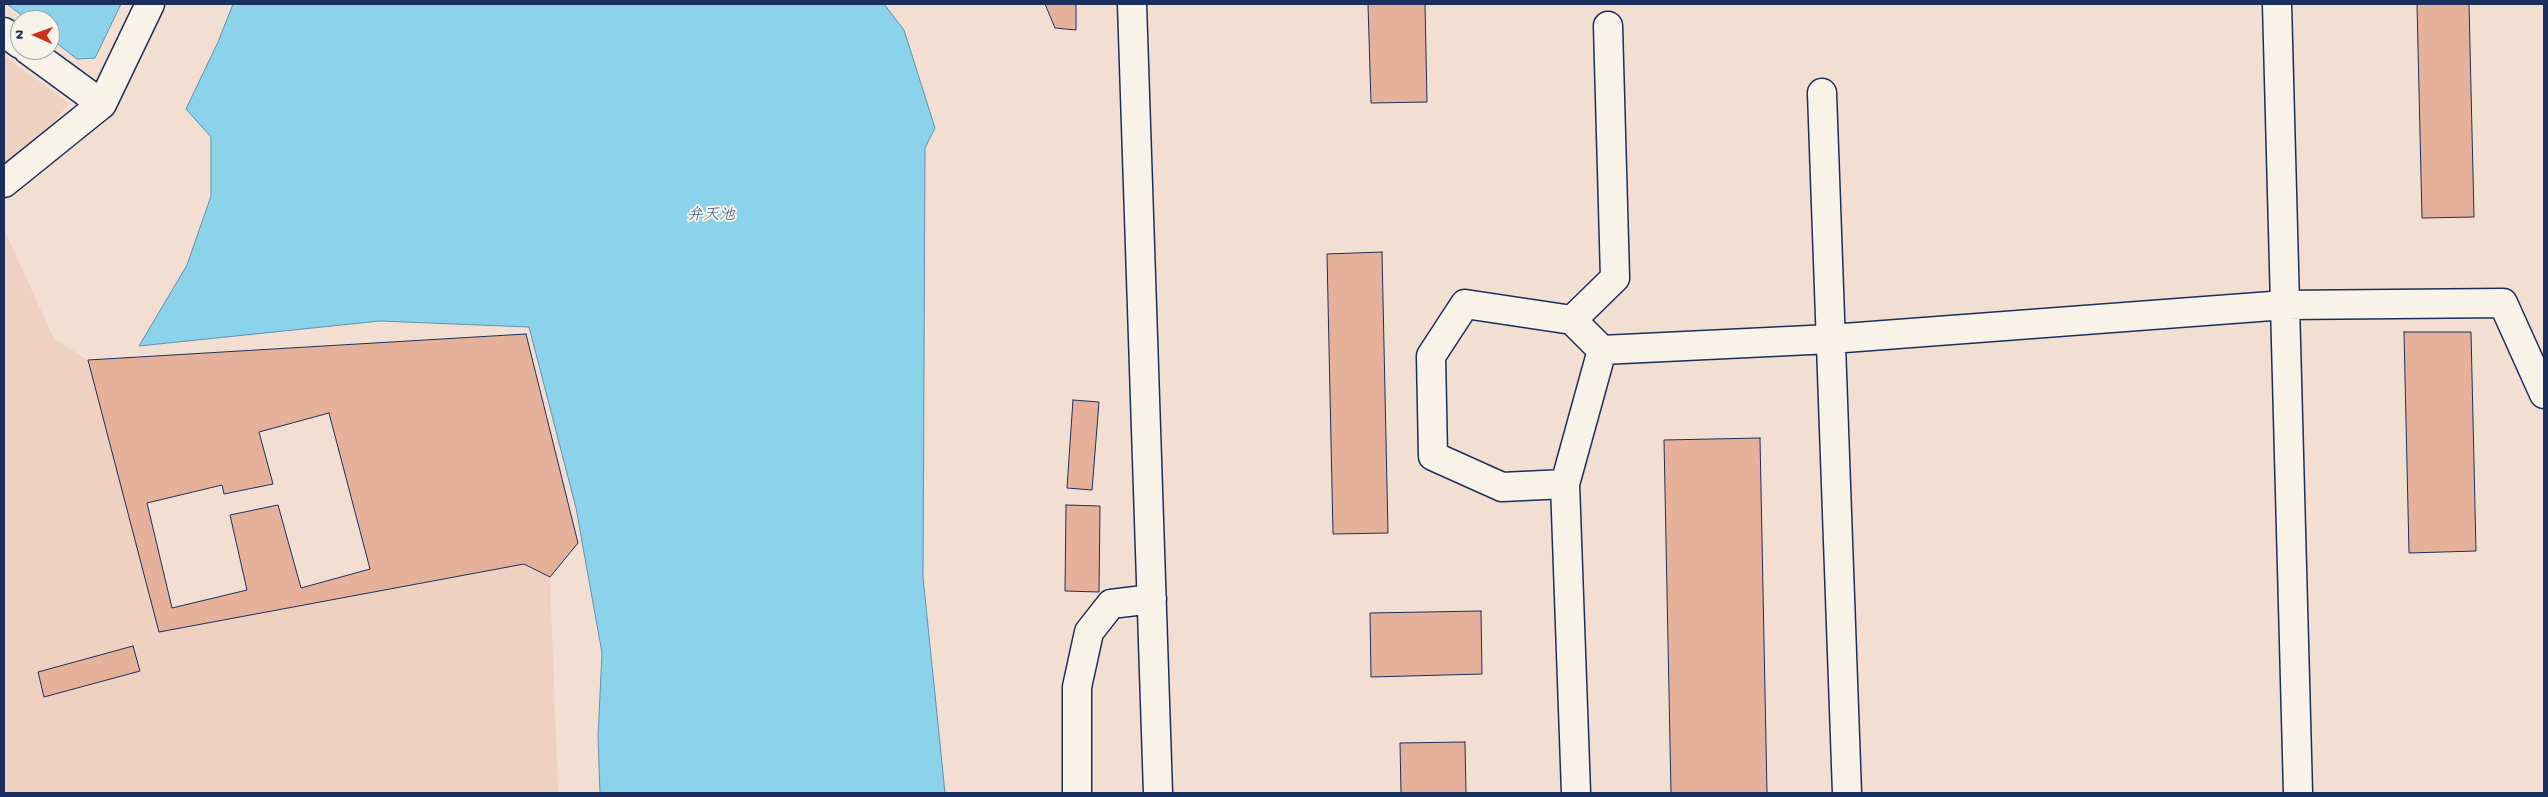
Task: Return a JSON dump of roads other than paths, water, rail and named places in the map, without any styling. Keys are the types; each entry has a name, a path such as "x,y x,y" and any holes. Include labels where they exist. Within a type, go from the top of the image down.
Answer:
{"street":[{"path":"4,183 102,104 150,4"},
{"path":"1132,4 1158,793"},
{"path":"2277,4 2298,793"},
{"path":"1572,320 1615,278 1608,26"},
{"path":"42,60 102,104"},
{"path":"1822,93 1847,793"},
{"path":"1565,484 1502,487 1433,456 1431,356 1464,304 1572,320 1602,350 1831,339 2286,305 2502,303 2544,394"},
{"path":"1576,793 1565,484 1602,350"},
{"path":"1077,793 1077,687 1090,632 1111,604 1152,599"}],"water":[{"path":"7,4 121,4 95,58 77,59 60,46 60,10 15,10"},
{"name":"弁天池","path":"233,4 884,4 904,30 935,128 925,148 923,577 945,793 600,793 598,737 602,653 576,508 529,327 380,321 139,346 187,265 211,196 211,137 186,109 218,42"}]}
